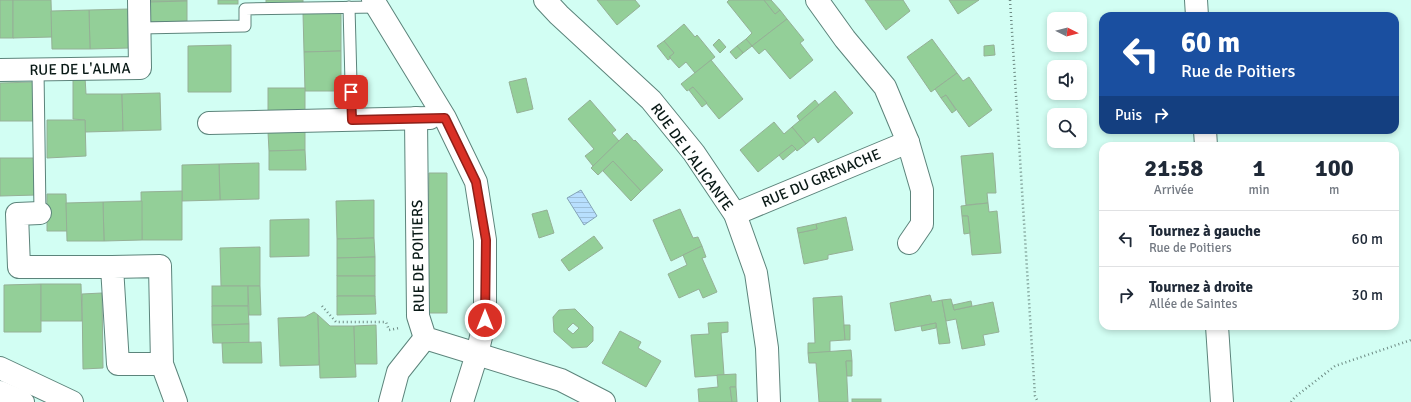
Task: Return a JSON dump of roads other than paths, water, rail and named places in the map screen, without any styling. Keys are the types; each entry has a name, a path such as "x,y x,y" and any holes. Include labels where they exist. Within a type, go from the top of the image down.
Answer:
{"street":[{"name":"RUE DE L'ALMA","path":"0,70 140,68 139,0"},
{"name":"RUE DE L'ALICANTE","path":"545,0 558,15 651,100 694,153 735,214 756,273 767,348 769,402"},
{"path":"817,0 845,39 885,87 908,142 922,190 922,224 909,243"},
{"path":"1196,0 1197,12"},
{"path":"375,3 445,118 476,182 486,240 485,320 477,354 462,402"},
{"name":"RUE DE POITIERS","path":"416,118 418,316 422,330"},
{"path":"209,123 445,118"},
{"name":"RUE DU GRENACHE","path":"735,214 908,142"},
{"path":"40,213 17,214 19,267 160,266 162,364 176,402"},
{"path":"112,267 118,364 162,364"},
{"path":"390,402 398,372 422,330 477,354 561,380 604,402"},
{"path":"1217,330 1222,402"},
{"path":"0,368 72,402"},
{"path":"0,392 23,402"}],"lane":[{"path":"140,28 245,26 245,9 349,7 375,3"},
{"path":"349,7 352,120"},
{"path":"38,70 40,213"}],"water":[{"path":"581,190 597,216 584,225 567,198"}]}
